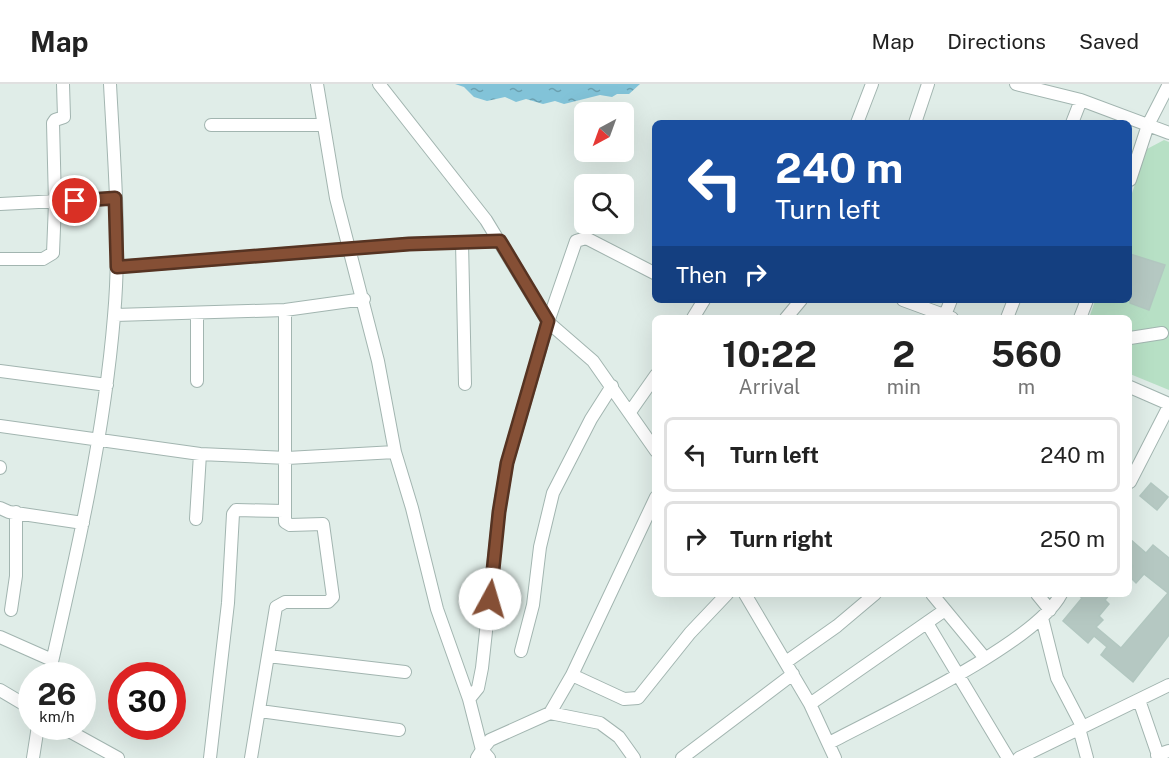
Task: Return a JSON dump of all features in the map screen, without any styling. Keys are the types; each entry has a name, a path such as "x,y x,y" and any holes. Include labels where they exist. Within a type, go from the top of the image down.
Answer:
{"street":[{"path":"1,259 50,257 54,249 53,123 64,117 63,84"},
{"path":"0,637 52,660 83,523 107,385 115,315 117,267 110,84"},
{"path":"317,84 322,125 349,249 364,299 395,452 412,508 437,609 469,699 482,755"},
{"path":"379,84 466,193 500,241 548,321 593,361 652,445"},
{"path":"858,120 872,84"},
{"path":"916,120 928,84"},
{"path":"1016,84 1081,100 1169,133"},
{"path":"1132,174 1148,125 1169,84"},
{"path":"1073,120 1081,100"},
{"path":"211,125 322,125"},
{"path":"0,204 55,203 115,198"},
{"path":"469,699 478,688 482,668 499,512 507,463 548,321 575,244 580,238 586,238 652,272"},
{"path":"117,267 349,249 500,241"},
{"path":"462,242 465,384"},
{"path":"115,315 285,310 364,299"},
{"path":"789,315 799,303"},
{"path":"911,303 944,315"},
{"path":"251,758 276,607 285,602 328,602 333,597 324,526 319,523 287,524 284,512 287,458 285,310"},
{"path":"197,314 197,381"},
{"path":"1132,338 1162,333"},
{"path":"0,371 107,385"},
{"path":"630,412 652,381"},
{"path":"520,651 533,605 540,547 553,494 581,438 612,386"},
{"path":"1132,388 1169,405 1132,478"},
{"path":"0,426 200,454 287,458 395,452"},
{"path":"196,519 200,454"},
{"path":"550,713 572,675 652,505"},
{"path":"0,508 2,511 83,523"},
{"path":"210,758 228,603 233,514 236,510 284,512"},
{"path":"11,610 16,576 16,512"},
{"path":"572,675 624,699 638,698 690,633 725,597"},
{"path":"747,597 810,704 835,758"},
{"path":"786,662 837,626 871,597"},
{"path":"934,597 984,657"},
{"path":"1038,597 1046,614 1057,678 1081,727 1087,758"},
{"path":"829,743 984,657 1046,614 1059,597"},
{"path":"810,704 945,610"},
{"path":"927,623 959,672 1008,758"},
{"path":"268,656 405,672"},
{"path":"682,758 792,675"},
{"path":"1019,758 1039,753 1081,727 1169,685"},
{"path":"0,690 18,701"},
{"path":"1139,700 1162,755"},
{"path":"260,711 399,730"},
{"path":"482,755 490,740 550,713 600,723 619,737 634,758"},
{"path":"33,758 36,740"},
{"path":"85,740 118,758"}],"green space":[{"path":"1164,140 1169,142 1169,390 1132,375 1132,315 1090,315 1094,303 1132,303 1132,193 1147,149"}],"water":[{"path":"455,84 640,84 629,94 617,94 612,97 600,95 564,104 555,101 543,104 526,99 516,102 505,97 487,101 474,97 464,87"}],"building":[{"path":"1132,255 1165,265 1149,310 1130,303 1132,303"},
{"path":"1151,483 1168,497 1157,510 1140,496"},
{"path":"1132,541 1146,553 1153,545 1169,558 1169,635 1133,682 1101,655 1107,647 1094,636 1088,643 1063,621 1081,597 1108,597 1105,600 1109,604 1099,616 1103,620 1096,627 1121,648 1168,593 1144,574 1136,583 1132,579"}],"route":[{"path":"75,201 115,198 117,267 409,244 500,241 530,295 548,321 507,463 499,512 490,599"}]}
